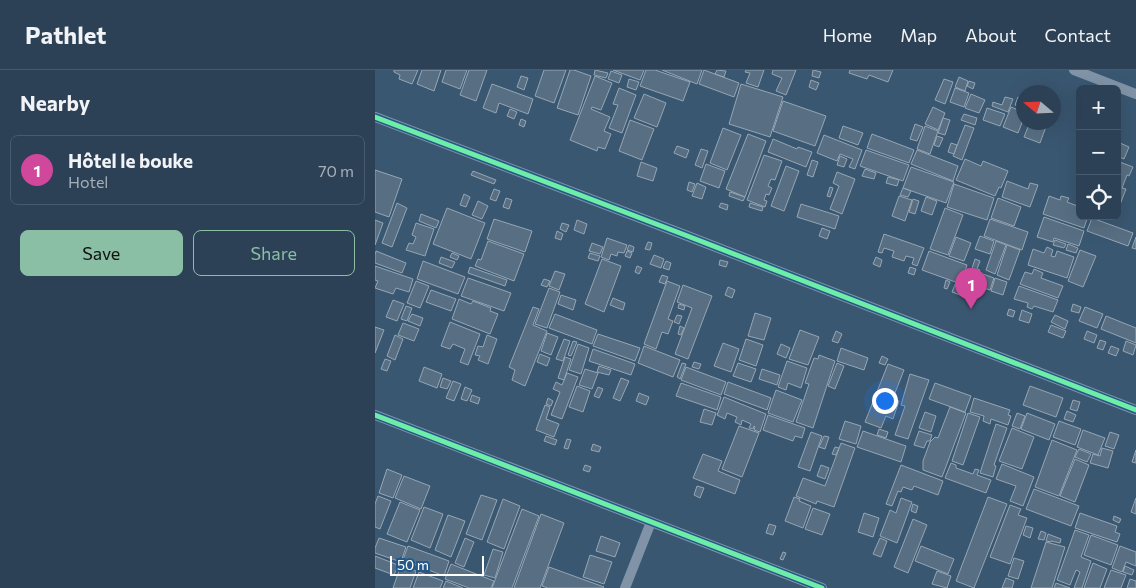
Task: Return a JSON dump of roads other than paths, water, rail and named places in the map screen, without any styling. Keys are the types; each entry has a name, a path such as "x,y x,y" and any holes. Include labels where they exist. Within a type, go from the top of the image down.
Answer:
{"street":[{"path":"1075,70 1136,94"},
{"path":"375,116 1136,410"},
{"path":"375,415 822,588"},
{"path":"625,588 651,522"}],"place":[{"name":"Hôtel le bouke","path":"971,309"}]}
